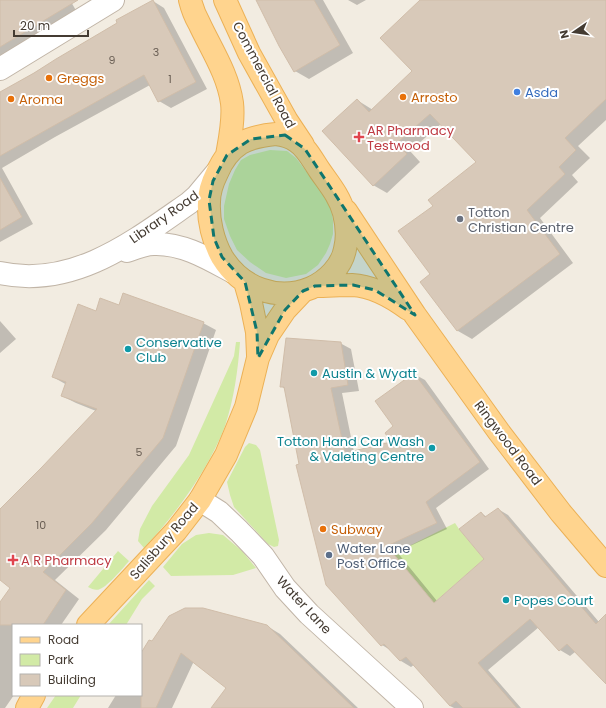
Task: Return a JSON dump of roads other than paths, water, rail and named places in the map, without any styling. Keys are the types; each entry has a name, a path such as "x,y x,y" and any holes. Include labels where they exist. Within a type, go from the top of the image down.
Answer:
{"main road":[{"path":"190,0 198,21 227,82 232,104 232,126 222,164 213,181 209,200 210,219 214,238 222,257 239,277"},
{"name":"Commercial Road","path":"225,0 249,53 287,121 338,198"},
{"path":"222,164 240,144 263,135 285,135 296,140 305,149"},
{"name":"Salisbury Road","path":"89,624 176,531 200,500 226,455 246,407 258,358 268,335 285,310 309,289 327,278 337,268 345,253 348,239 344,212 338,198"},
{"name":"Ringwood Road","path":"338,198 415,315 499,432 561,513 606,566"},
{"name":"Salisbury Road","path":"239,277 251,303 257,332 258,358"},
{"name":"Ringwood Road","path":"239,277 256,288 270,293 286,294 309,289 353,285 375,290 398,302 415,315"},
{"path":"27,708 33,696"}],"street":[{"path":"0,68 113,0"},
{"name":"Library Road","path":"106,257 189,203 197,196 222,164"},
{"name":"Library Road","path":"0,274 26,277 52,274 77,269 106,257 154,244 174,246 206,257 239,277"},
{"name":"Water Lane","path":"200,500 219,512 239,531 263,556 285,588 309,614 412,708"}],"place":[{"name":"Greggs","path":"49,78"},
{"name":"Asda","path":"517,92"},
{"name":"Arrosto","path":"403,97"},
{"name":"Aroma","path":"11,99"},
{"name":"AR Pharmacy Testwood","path":"359,137"},
{"name":"Totton Christian Centre","path":"460,219"},
{"name":"Conservative Club","path":"128,349"},
{"name":"Austin & Wyatt","path":"314,373"},
{"name":"Totton Hand Car Wash & Valeting Centre","path":"432,448"},
{"name":"Subway","path":"323,529"},
{"name":"Water Lane Post Office","path":"329,555"},
{"name":"A R Pharmacy","path":"13,560"},
{"name":"Popes Court","path":"506,600"}]}
